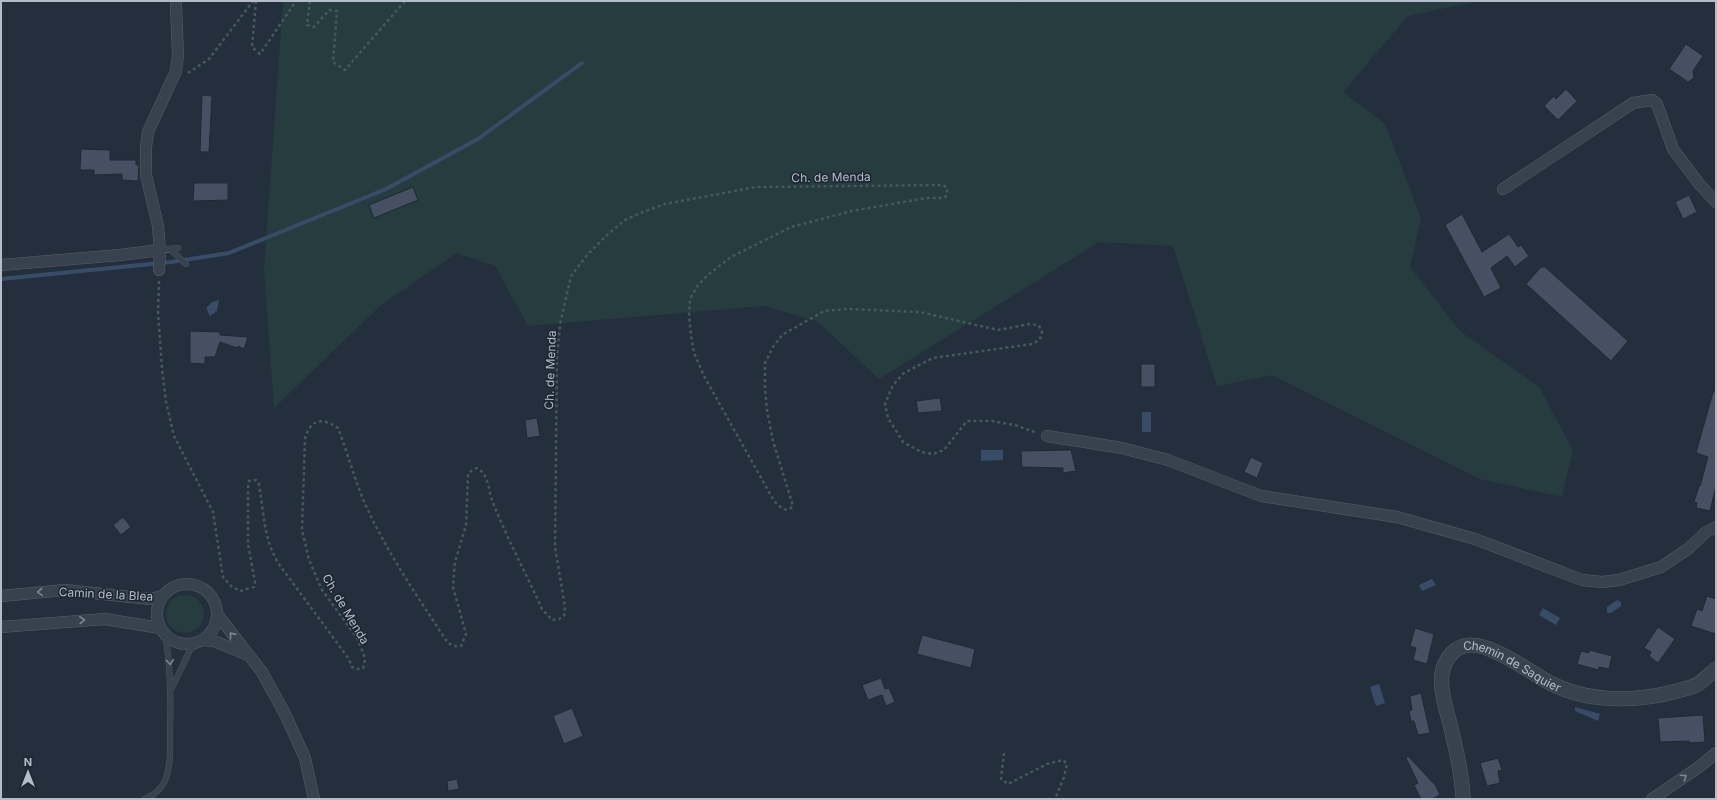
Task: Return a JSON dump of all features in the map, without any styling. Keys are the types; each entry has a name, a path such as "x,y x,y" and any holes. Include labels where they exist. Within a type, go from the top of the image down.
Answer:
{"street":[{"path":"159,270 166,252 158,226 146,175 146,147 148,132 176,71 178,55 176,5"},
{"path":"1503,189 1633,103 1652,100 1657,104 1673,149 1716,202"},
{"path":"1,265 166,252"},
{"path":"1047,436 1122,448 1168,460 1261,496 1397,516 1475,539 1582,580 1602,582 1619,580 1661,567 1688,549 1706,532 1716,527"},
{"path":"248,656 214,641 179,643 171,640 162,631 158,621 157,608 162,596 169,589 178,585 187,584 196,585 211,596 215,604 217,614 248,656 262,672 288,720 305,758 314,799"},
{"name":"Camin de la Blea","path":"1,596 65,590 150,599 162,596"},
{"path":"198,641 213,629 217,614"},
{"path":"1,627 105,619 162,631"},
{"name":"Chemin de Saquier","path":"1463,799 1457,752 1442,685 1442,673 1445,665 1449,656 1458,648 1472,645 1491,650 1552,684 1574,692 1625,700 1657,696 1696,685 1716,669"},
{"path":"1652,799 1699,767 1716,753"}],"lane":[{"path":"166,252 178,248"},
{"path":"166,252 186,264"},
{"path":"145,799 157,793 166,779 170,765 170,660 162,631"},
{"path":"171,690 190,650 198,641"}],"path":[{"path":"255,1 252,47 260,54 296,1"},
{"path":"176,71 186,74 209,59 255,1"},
{"path":"310,1 307,25 314,27 328,10 337,11 334,62 345,70 405,1"},
{"name":"Ch. de Menda","path":"159,270 158,312 166,402 174,436 213,512 223,577 240,592 254,587 256,582 248,544 248,488 249,481 252,479 256,480 259,484 265,530 270,548 278,563 349,659 352,667 357,669 363,668 365,663 364,655 356,638 322,590 309,560 302,530 306,439 308,428 314,423 321,421 329,422 338,428 366,505 409,582 448,643 454,646 461,646 466,634 453,586 455,562 466,525 468,475 471,471 477,468 482,470 486,477 492,500 542,609 552,620 559,619 564,616 565,607 555,547 558,348 560,324 571,276 587,255 625,220 665,204 756,187 903,184 943,185 947,188 948,192 944,198 926,198 852,211 792,228 731,257 709,274 698,285 690,299 691,335 694,353 704,376 774,501 780,508 786,510 793,506 773,441 767,410 766,363 773,347 782,335 824,311 848,309 920,312 998,330 1030,324 1038,325 1042,330 1042,335 1039,340 1032,344 933,358 904,373 893,385 885,404 888,418 903,442 921,452 933,454 944,450 967,421 992,420 1047,436"},
{"path":"1004,753 1001,779 1008,784 1047,764 1063,760 1067,764 1066,771 1056,799"}],"green space":[{"path":"283,1 1014,1 1021,3 1024,1 1479,1 1408,16 1343,92 1385,124 1421,218 1410,267 1461,332 1539,387 1573,450 1562,497 1480,479 1272,375 1217,386 1173,246 1099,242 879,379 818,322 765,306 528,326 495,266 457,253 381,305 274,408 264,270"},
{"path":"181,595 189,595 196,598 201,603 204,614 201,625 196,630 189,633 181,633 174,630 169,625 166,618 166,610 169,603 174,598"}],"water":[{"path":"219,300 217,311 210,316 206,308 212,302"},
{"path":"1142,412 1151,412 1151,432 1142,432"},
{"path":"981,450 1003,450 1003,460 981,461"},
{"path":"1432,579 1436,585 1422,591 1419,585"},
{"path":"1617,600 1621,602 1621,606 1611,613 1607,613 1607,607"},
{"path":"1543,608 1560,618 1556,625 1539,615"},
{"path":"1379,684 1385,703 1376,706 1370,687"},
{"path":"1575,707 1600,714 1598,721 1575,711"}],"building":[{"path":"1686,44 1703,56 1693,71 1694,78 1688,82 1669,69"},
{"path":"1566,89 1577,101 1558,120 1544,106 1554,96 1556,99"},
{"path":"202,95 212,96 209,152 200,152"},
{"path":"81,149 110,150 110,160 136,160 136,165 139,165 138,181 122,180 122,174 94,175 94,170 80,170"},
{"path":"194,183 228,183 228,200 193,201"},
{"path":"413,187 418,200 374,218 369,205"},
{"path":"1689,195 1697,212 1683,219 1675,202"},
{"path":"1462,214 1482,252 1509,234 1518,247 1521,245 1529,256 1515,267 1507,256 1491,268 1501,288 1484,297 1445,225"},
{"path":"1541,267 1545,267 1628,341 1611,361 1526,284"},
{"path":"190,331 220,332 220,335 248,337 244,349 220,342 215,357 205,357 205,364 190,363"},
{"path":"1141,364 1155,364 1155,387 1141,387"},
{"path":"1713,392 1716,392 1716,486 1710,511 1696,508 1697,503 1694,502 1708,457 1696,453"},
{"path":"940,398 942,411 918,413 916,401"},
{"path":"537,418 540,436 527,438 525,420"},
{"path":"1071,450 1076,471 1063,473 1063,468 1022,467 1021,451"},
{"path":"1251,457 1263,463 1257,478 1244,472"},
{"path":"123,517 131,527 121,535 113,525"},
{"path":"1707,596 1716,599 1716,634 1691,626 1697,609 1702,611"},
{"path":"1658,627 1675,639 1658,663 1649,656 1651,652 1644,648"},
{"path":"1415,628 1434,634 1427,664 1413,660 1416,648 1410,646"},
{"path":"922,635 975,649 971,668 917,654"},
{"path":"1589,650 1612,656 1609,669 1599,667 1598,670 1577,664 1581,651 1589,653"},
{"path":"881,678 885,689 889,688 895,702 886,706 882,695 868,700 862,685"},
{"path":"1421,693 1430,733 1418,735 1414,721 1411,721 1409,711 1412,710 1410,696"},
{"path":"572,708 583,736 564,744 553,716"},
{"path":"1703,715 1705,742 1660,742 1658,718"},
{"path":"1408,756 1436,786 1440,795 1432,799 1421,799 1414,785 1418,783 1406,758"},
{"path":"1498,758 1502,770 1498,771 1500,783 1487,786 1480,763"},
{"path":"457,779 459,789 448,791 447,781"}],"waterway":[{"path":"1,279 171,262 229,253 386,189 478,139 582,63"}]}
